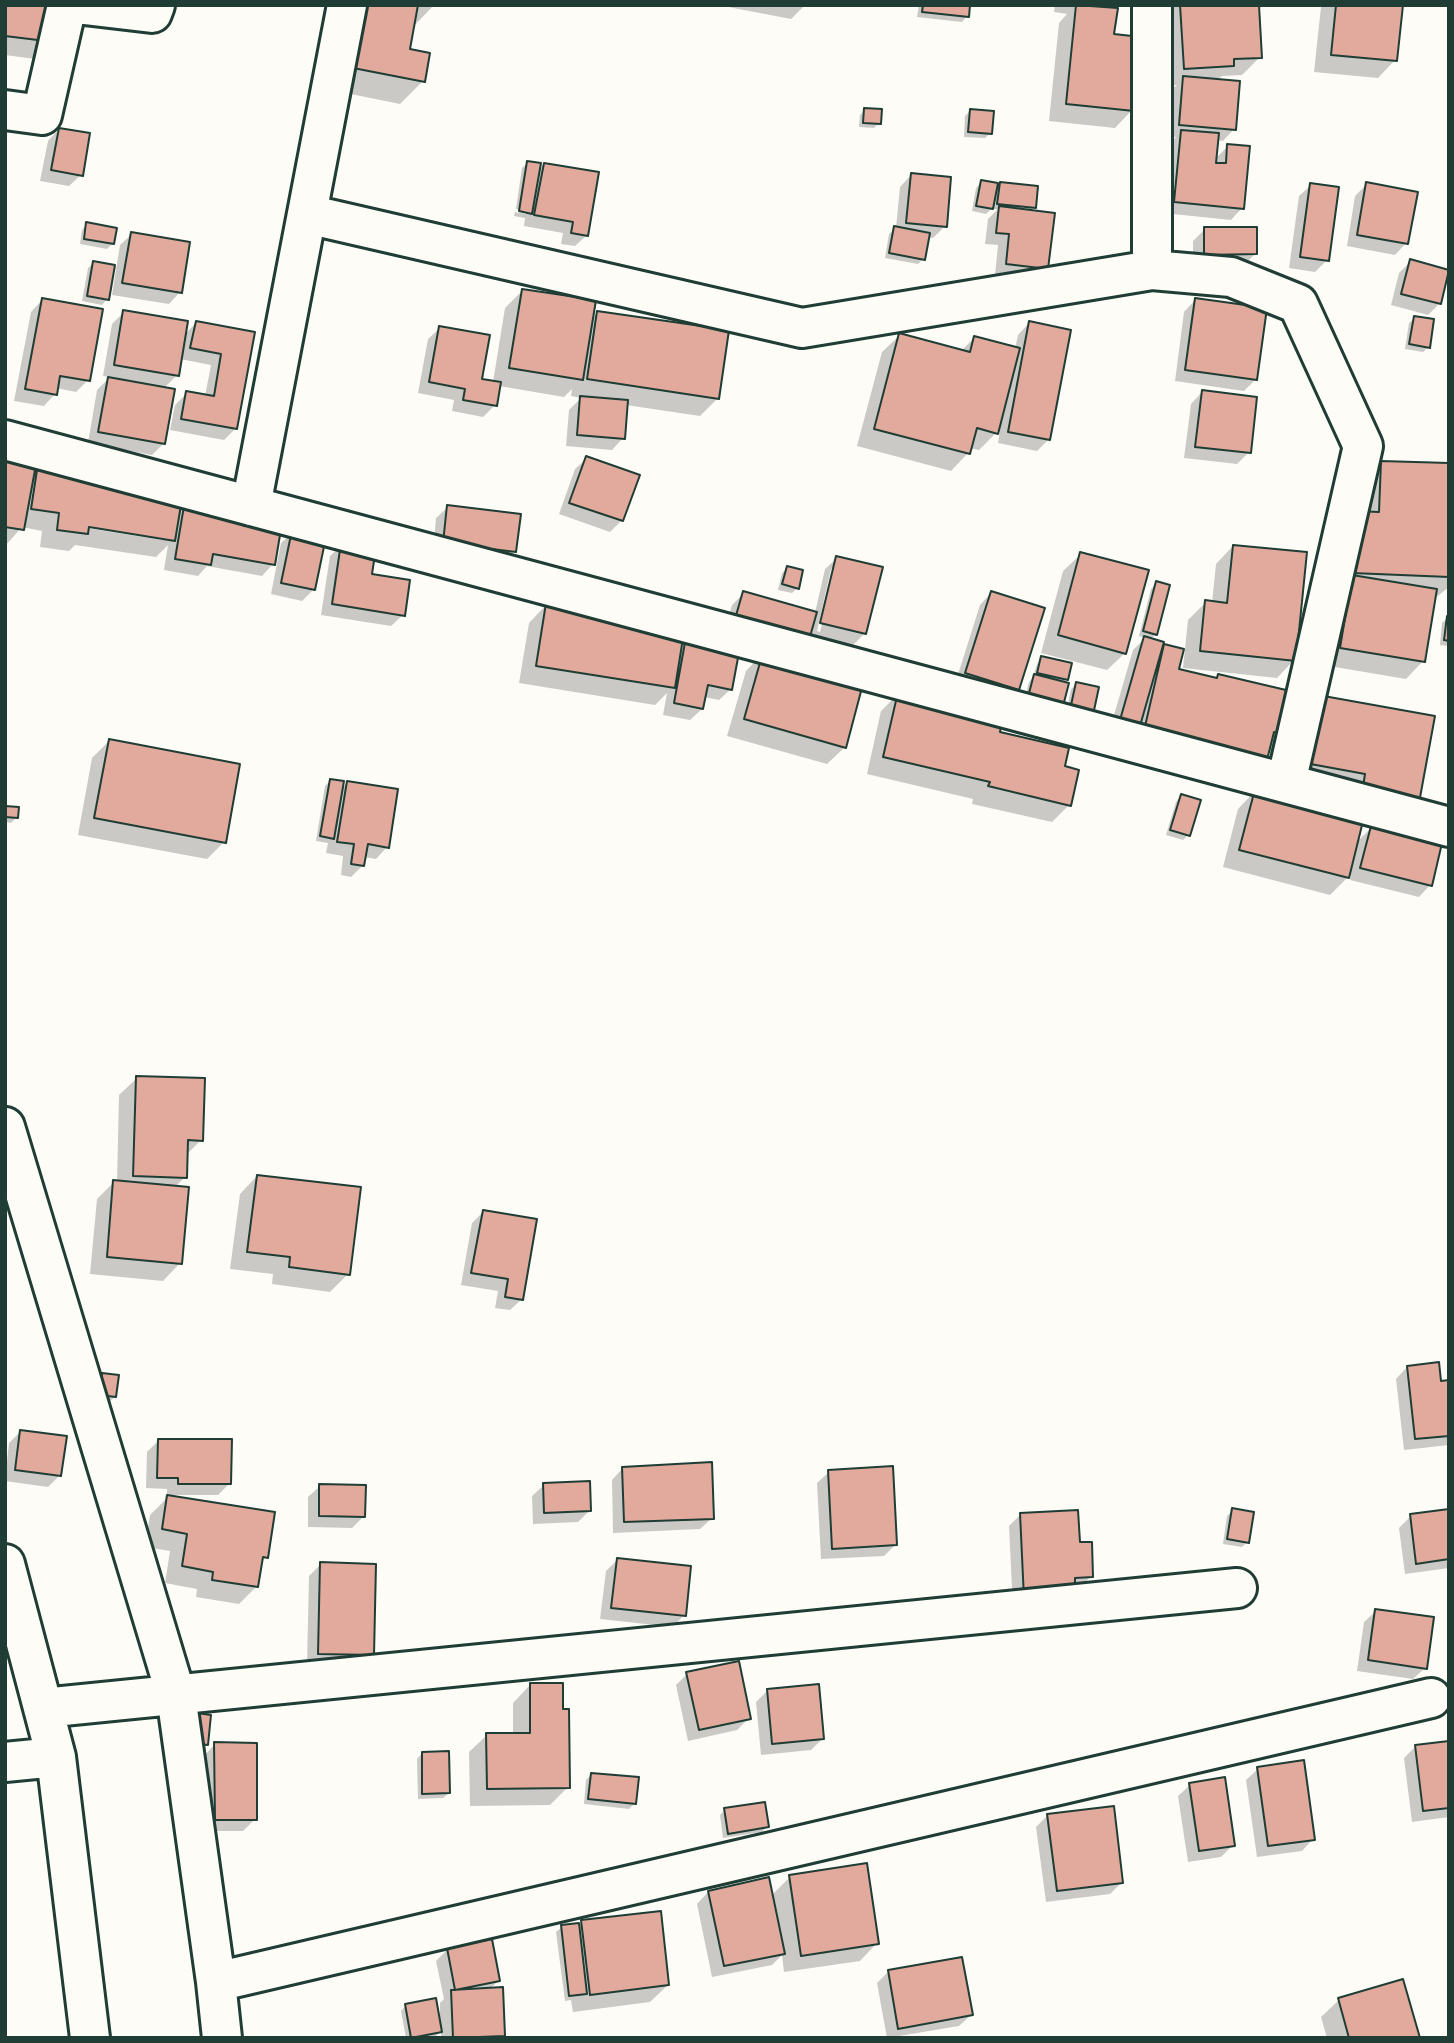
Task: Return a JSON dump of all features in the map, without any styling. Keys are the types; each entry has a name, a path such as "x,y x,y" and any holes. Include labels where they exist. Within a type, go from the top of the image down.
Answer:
{"street":[{"path":"5,110 42,115 67,5"},
{"path":"84,5 152,13 155,5"},
{"path":"251,506 347,5"},
{"path":"1152,5 1152,270"},
{"path":"307,214 802,328 1152,270 1231,277 1298,304 1363,446 1286,783"},
{"path":"5,440 1449,827"},
{"path":"5,1127 176,1695 222,2038"},
{"path":"5,1564 56,1756 90,2038"},
{"path":"43,1708 1237,1588"},
{"path":"215,1982 1431,1698"},
{"path":"5,1762 56,1756"}],"building":[{"path":"5,5 59,5 54,42 5,36"},
{"path":"356,5 418,5 410,49 430,53 425,82 353,68"},
{"path":"923,5 970,5 969,17 922,12"},
{"path":"1076,5 1118,8 1114,34 1141,37 1134,111 1066,104"},
{"path":"1180,5 1259,5 1262,58 1234,59 1234,66 1184,69"},
{"path":"1336,5 1403,5 1397,61 1331,55"},
{"path":"1183,76 1240,81 1236,130 1179,125"},
{"path":"864,108 882,109 881,124 863,123"},
{"path":"970,109 994,111 992,134 968,132"},
{"path":"59,128 90,133 83,176 51,170"},
{"path":"1181,130 1219,133 1216,163 1226,163 1227,144 1250,146 1244,209 1174,202"},
{"path":"527,161 541,163 532,214 519,211"},
{"path":"544,163 599,172 588,236 571,233 573,222 534,215"},
{"path":"911,173 951,177 947,227 906,223"},
{"path":"981,180 998,183 993,209 976,206"},
{"path":"1000,182 1038,186 1036,208 997,204"},
{"path":"1366,182 1418,192 1408,244 1357,235"},
{"path":"1310,183 1339,187 1329,261 1300,257"},
{"path":"999,206 1055,213 1048,269 1006,264 1009,234 996,233"},
{"path":"86,222 117,228 114,244 84,239"},
{"path":"894,226 930,233 925,260 889,253"},
{"path":"1204,227 1257,227 1257,254 1204,255"},
{"path":"131,232 190,242 182,293 122,283"},
{"path":"1410,259 1449,270 1441,304 1401,294"},
{"path":"93,261 115,265 109,300 87,296"},
{"path":"522,289 596,300 583,380 509,368"},
{"path":"42,298 103,309 90,381 60,376 57,395 25,389"},
{"path":"1195,298 1267,308 1257,380 1185,370"},
{"path":"123,310 188,321 179,376 114,365"},
{"path":"597,311 729,330 719,399 587,379"},
{"path":"1414,316 1434,319 1430,348 1409,344"},
{"path":"196,321 255,332 237,429 181,419 186,391 214,396 221,354 190,348"},
{"path":"1029,321 1071,330 1050,440 1008,432"},
{"path":"439,326 490,335 482,379 501,382 497,406 463,400 465,389 429,382"},
{"path":"899,333 970,352 974,336 1020,348 998,434 977,428 970,454 874,429"},
{"path":"108,377 175,389 165,444 98,432"},
{"path":"1202,390 1257,397 1251,453 1195,447"},
{"path":"580,396 628,400 625,439 577,435"},
{"path":"5,453 37,459 24,530 5,527"},
{"path":"586,456 640,475 623,521 569,503"},
{"path":"1381,461 1449,463 1449,577 1352,573 1355,511 1379,512"},
{"path":"37,470 183,493 175,541 89,527 88,534 57,530 59,513 31,509"},
{"path":"185,500 283,517 275,565 213,554 211,565 175,559"},
{"path":"447,505 521,514 516,552 443,543"},
{"path":"292,530 326,537 315,590 281,583"},
{"path":"341,543 376,548 372,574 410,580 405,616 332,604"},
{"path":"1233,545 1307,552 1296,661 1200,651 1205,600 1227,603"},
{"path":"1080,552 1149,570 1126,654 1058,635"},
{"path":"836,556 883,567 866,634 820,623"},
{"path":"787,566 803,570 799,589 782,584"},
{"path":"1352,575 1437,589 1425,662 1340,648"},
{"path":"1156,581 1170,585 1157,635 1143,631"},
{"path":"743,591 817,612 809,640 735,619"},
{"path":"991,591 1045,608 1019,690 965,673"},
{"path":"546,603 685,626 675,688 536,666"},
{"path":"1449,616 1449,641 1444,640"},
{"path":"1144,636 1164,642 1138,733 1118,727"},
{"path":"686,637 740,647 732,690 708,685 703,709 674,703"},
{"path":"1164,644 1184,649 1179,669 1217,678 1218,674 1303,694 1293,736 1274,732 1267,760 1143,735"},
{"path":"763,652 864,680 846,748 744,719"},
{"path":"1041,656 1072,663 1068,680 1037,673"},
{"path":"1034,674 1069,683 1062,710 1027,701"},
{"path":"1076,682 1099,687 1093,715 1070,710"},
{"path":"898,692 1003,716 1000,732 1069,748 1065,766 1079,770 1071,806 988,786 990,782 883,757"},
{"path":"1318,695 1435,716 1419,803 1362,793 1365,774 1305,763"},
{"path":"109,739 240,764 226,843 94,818"},
{"path":"330,779 344,781 334,839 320,836"},
{"path":"347,781 398,789 389,848 368,844 364,866 351,864 354,844 337,842"},
{"path":"1255,789 1364,817 1349,878 1239,850"},
{"path":"1181,794 1201,800 1190,836 1170,830"},
{"path":"5,806 19,807 18,818 5,817"},
{"path":"1371,826 1442,843 1432,886 1360,868"},
{"path":"136,1076 205,1078 203,1141 188,1140 187,1178 133,1176"},
{"path":"257,1175 361,1187 350,1275 289,1267 290,1257 247,1252"},
{"path":"113,1180 189,1187 182,1264 107,1257"},
{"path":"483,1210 537,1219 523,1300 505,1297 508,1279 471,1273"},
{"path":"1439,1362 1441,1381 1449,1380 1449,1436 1415,1439 1407,1366"},
{"path":"102,1373 119,1375 116,1397 99,1395"},
{"path":"20,1430 67,1436 61,1476 15,1470"},
{"path":"158,1439 232,1439 231,1484 178,1484 178,1478 157,1478"},
{"path":"712,1462 714,1519 624,1522 622,1467"},
{"path":"893,1466 897,1545 832,1549 828,1470"},
{"path":"590,1481 591,1511 544,1513 543,1483"},
{"path":"319,1484 366,1485 365,1517 319,1516"},
{"path":"167,1495 275,1512 268,1558 263,1557 258,1587 212,1580 213,1572 182,1566 187,1534 162,1529"},
{"path":"1232,1508 1254,1512 1249,1543 1227,1539"},
{"path":"1449,1509 1449,1559 1416,1564 1410,1514"},
{"path":"1078,1510 1080,1542 1092,1542 1093,1577 1075,1578 1075,1596 1024,1599 1020,1513"},
{"path":"617,1558 691,1566 686,1616 611,1608"},
{"path":"320,1562 376,1564 374,1655 318,1654"},
{"path":"1375,1609 1434,1617 1427,1669 1368,1660"},
{"path":"739,1661 751,1719 699,1730 686,1672"},
{"path":"530,1683 563,1683 563,1709 569,1709 570,1788 487,1789 486,1733 530,1733"},
{"path":"819,1684 824,1739 772,1744 767,1689"},
{"path":"190,1712 211,1715 208,1745 186,1743"},
{"path":"1449,1741 1449,1808 1423,1811 1415,1745"},
{"path":"214,1742 257,1743 257,1820 215,1820"},
{"path":"449,1751 450,1793 422,1794 422,1752"},
{"path":"1304,1760 1315,1840 1268,1846 1257,1767"},
{"path":"591,1773 639,1777 636,1804 588,1799"},
{"path":"1225,1777 1235,1846 1199,1851 1189,1783"},
{"path":"765,1802 769,1827 728,1834 724,1808"},
{"path":"1114,1806 1123,1883 1057,1891 1047,1814"},
{"path":"867,1863 879,1944 801,1956 789,1875"},
{"path":"769,1877 785,1954 724,1966 708,1891"},
{"path":"661,1911 669,1985 590,1995 581,1920"},
{"path":"579,1923 587,1994 569,1996 561,1925"},
{"path":"492,1939 500,1981 455,1990 447,1948"},
{"path":"962,1957 973,2015 898,2029 888,1970"},
{"path":"1403,1979 1420,2038 1349,2038 1338,1998"},
{"path":"503,1987 505,2036 453,2038 451,1990"},
{"path":"436,1998 442,2032 411,2038 405,2004"}]}
